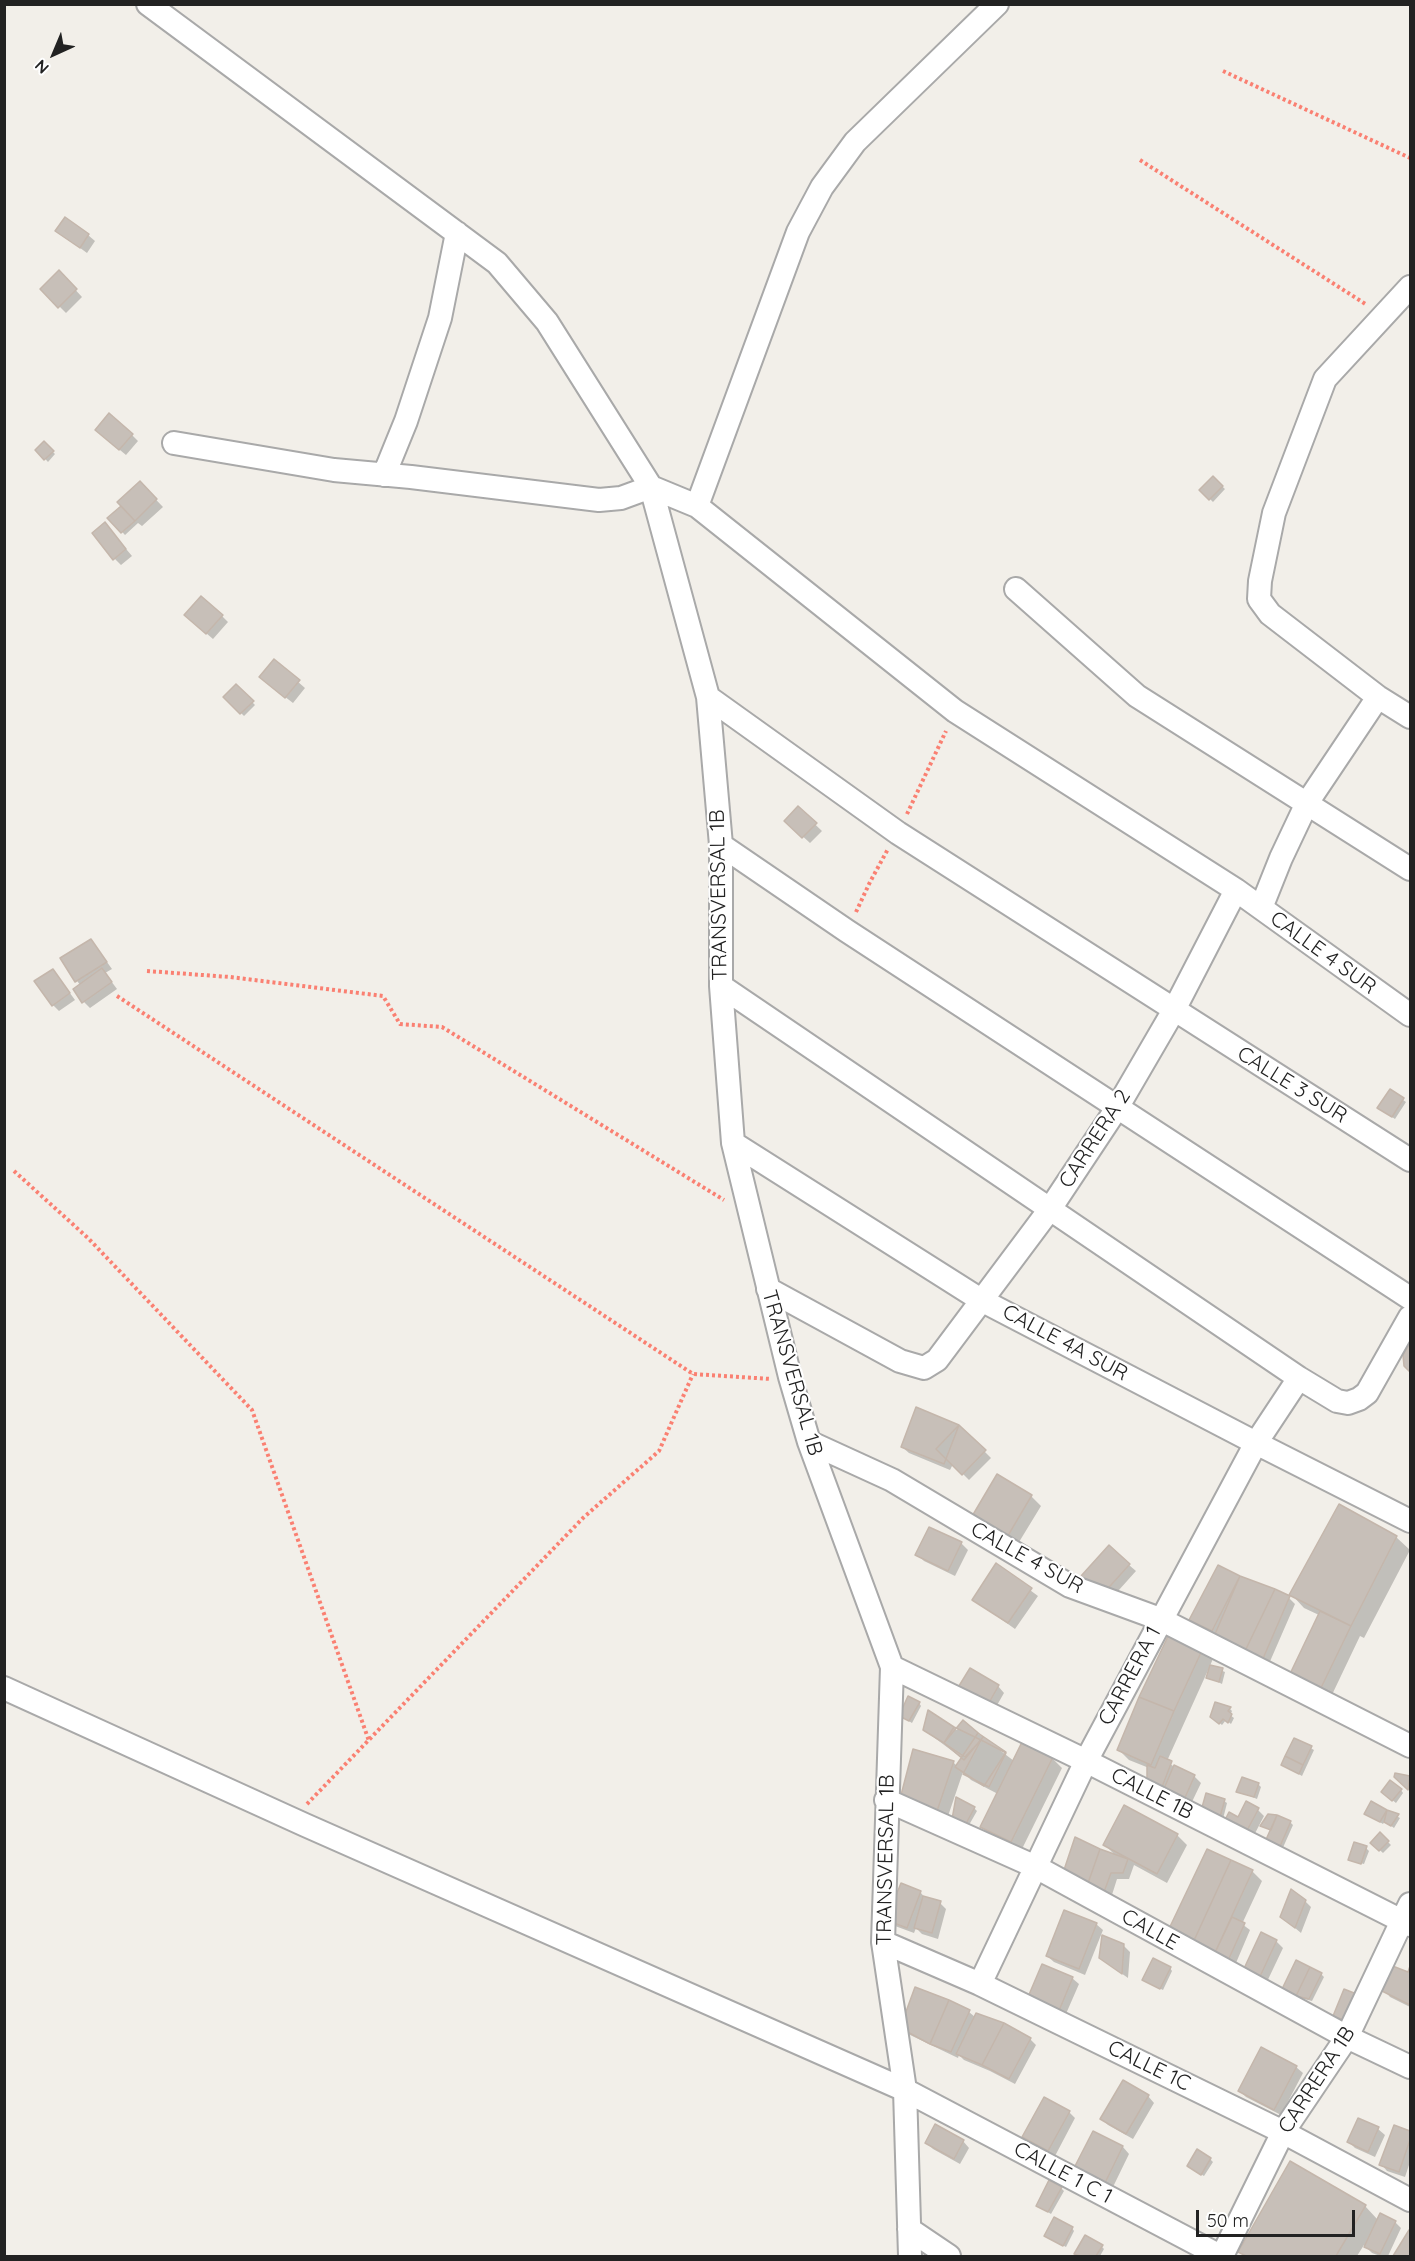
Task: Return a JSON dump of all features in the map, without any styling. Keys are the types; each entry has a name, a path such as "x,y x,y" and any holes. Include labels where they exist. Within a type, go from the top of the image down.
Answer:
{"street":[{"name":"TRANSVERSAL 1B","path":"148,4 497,263 547,322 651,487 708,697 721,845 721,986 733,1143 808,1442 892,1666 883,1942 905,2090 910,2256"},
{"path":"697,506 798,232 822,187 855,142 997,4"},
{"path":"384,475 406,422 440,318 457,233"},
{"path":"1410,288 1382,315 1324,379 1274,513 1260,581 1259,599 1270,614 1378,697 1410,717"},
{"path":"174,443 334,470 599,500 621,498 651,487"},
{"name":"CALLE 4 SUR","path":"651,487 697,506 955,711 1236,890 1410,1016"},
{"path":"1016,589 1137,696 1410,868"},
{"name":"CALLE 3 SUR","path":"708,697 898,833 1410,1160"},
{"path":"1261,908 1281,858 1308,803 1378,697"},
{"path":"721,845 847,931 1410,1298"},
{"name":"CARRERA 2","path":"768,1289 900,1361 924,1368 937,1360 1050,1209 1117,1108 1174,1010 1236,890"},
{"path":"721,986 1299,1378 1337,1401 1348,1402 1359,1399 1367,1393 1410,1317"},
{"name":"CALLE 4A SUR","path":"733,1143 981,1300 1410,1521"},
{"name":"CARRERA 1","path":"980,1984 1086,1761 1160,1619 1256,1443 1299,1378"},
{"name":"CALLE 4 SUR","path":"808,1442 892,1480 1070,1586 1160,1619 1410,1746"},
{"name":"CALLE 1B","path":"892,1666 1408,1917"},
{"name":"CALLE 1 C 1","path":"4,1688 305,1825 905,2090 1221,2256"},
{"name":"CALLE","path":"886,1800 1036,1867 1347,2037 1410,2067"},
{"name":"CARRERA 1B","path":"1221,2256 1283,2132 1347,2037 1408,1917"},
{"name":"CALLE 1C","path":"883,1942 980,1984 1283,2132 1410,2200"},
{"path":"909,2229 949,2256"}],"path":[{"path":"1223,70 1410,158"},
{"path":"1140,160 1382,315"},
{"path":"147,971 230,977 383,996 400,1024 442,1027 750,1216"},
{"path":"117,996 693,1374 763,1380 790,1377"},
{"path":"14,1171 88,1238 252,1410 369,1741"},
{"path":"305,1825 304,1807 584,1518 659,1451 693,1374"}],"building":[{"path":"65,217 89,234 80,248 55,231"},
{"path":"59,270 77,289 58,308 40,289"},
{"path":"109,413 133,434 119,450 95,430"},
{"path":"44,441 54,451 44,460 35,450"},
{"path":"1213,476 1223,486 1209,500 1199,490"},
{"path":"140,481 157,499 135,521 117,502"},
{"path":"121,506 135,521 121,533 107,518"},
{"path":"105,522 126,549 113,560 92,533"},
{"path":"201,596 223,615 206,634 184,615"},
{"path":"274,659 300,680 285,698 259,677"},
{"path":"236,684 254,701 240,714 223,697"},
{"path":"798,806 817,823 802,838 784,821"},
{"path":"91,939 107,962 75,982 60,958"},
{"path":"102,968 112,982 82,1003 73,989"},
{"path":"53,969 70,993 52,1006 34,981"},
{"path":"1390,1089 1404,1098 1392,1117 1377,1108"},
{"path":"1410,1343 1410,1372 1404,1366 1403,1355"},
{"path":"916,1407 959,1425 944,1464 901,1447"},
{"path":"959,1425 986,1450 962,1475 936,1449"},
{"path":"997,1474 1032,1495 1006,1539 971,1518"},
{"path":"1339,1504 1397,1536 1351,1626 1289,1595"},
{"path":"929,1527 962,1542 948,1571 915,1555"},
{"path":"1109,1545 1130,1564 1102,1595 1081,1576"},
{"path":"996,1563 1032,1588 1008,1623 972,1600"},
{"path":"1218,1565 1240,1576 1212,1631 1189,1620"},
{"path":"1240,1576 1275,1589 1245,1651 1215,1634"},
{"path":"1275,1589 1290,1596 1262,1661 1245,1651"},
{"path":"1320,1611 1351,1626 1319,1692 1288,1678"},
{"path":"1172,1628 1205,1644 1174,1711 1139,1697"},
{"path":"1210,1665 1223,1668 1219,1682 1206,1678"},
{"path":"970,1668 999,1685 986,1708 954,1694"},
{"path":"908,1696 920,1702 909,1721 899,1716"},
{"path":"1139,1697 1174,1711 1151,1765 1117,1750"},
{"path":"1215,1702 1231,1707 1228,1711 1232,1714 1228,1723 1223,1719 1219,1724 1210,1717"},
{"path":"928,1710 954,1727 944,1743 923,1730"},
{"path":"963,1720 983,1737 964,1760 944,1743"},
{"path":"954,1727 981,1740 965,1757 944,1743"},
{"path":"978,1733 1006,1752 984,1786 955,1767"},
{"path":"1294,1738 1312,1746 1303,1765 1285,1756"},
{"path":"981,1740 1006,1753 989,1787 963,1774"},
{"path":"1022,1742 1053,1757 1011,1842 980,1827"},
{"path":"913,1749 954,1761 936,1814 901,1795"},
{"path":"1160,1756 1172,1761 1162,1787 1147,1781 1147,1765 1155,1768"},
{"path":"1285,1756 1303,1765 1299,1774 1281,1765"},
{"path":"1174,1765 1195,1775 1184,1800 1163,1791"},
{"path":"1395,1773 1410,1776 1408,1790 1394,1777"},
{"path":"1242,1777 1259,1783 1254,1797 1236,1792"},
{"path":"1390,1780 1402,1789 1392,1801 1381,1792"},
{"path":"1206,1793 1225,1799 1220,1817 1201,1811"},
{"path":"956,1797 975,1807 962,1831 951,1825"},
{"path":"1246,1801 1259,1808 1244,1836 1223,1824 1229,1812 1238,1817"},
{"path":"1371,1801 1387,1810 1380,1822 1364,1814"},
{"path":"1124,1805 1178,1834 1157,1874 1103,1845"},
{"path":"1387,1810 1399,1814 1391,1826 1384,1822"},
{"path":"1268,1814 1277,1815 1271,1830 1260,1826"},
{"path":"1277,1815 1291,1821 1278,1851 1264,1844"},
{"path":"1380,1832 1389,1841 1379,1851 1370,1843"},
{"path":"1075,1837 1100,1849 1087,1886 1061,1879"},
{"path":"1354,1842 1367,1846 1361,1864 1348,1860"},
{"path":"1100,1849 1128,1859 1123,1873 1111,1873 1104,1892 1087,1886"},
{"path":"1207,1849 1231,1860 1191,1947 1166,1935"},
{"path":"1231,1860 1253,1870 1213,1957 1191,1947"},
{"path":"901,1883 921,1891 907,1928 886,1920"},
{"path":"1291,1889 1306,1900 1295,1928 1280,1917"},
{"path":"923,1896 941,1901 932,1933 914,1928"},
{"path":"1064,1910 1097,1923 1079,1969 1046,1956"},
{"path":"1232,1917 1245,1923 1226,1965 1213,1957"},
{"path":"1261,1932 1277,1940 1257,1983 1241,1975"},
{"path":"1102,1935 1124,1944 1122,1974 1099,1958"},
{"path":"1153,1958 1171,1967 1160,1989 1142,1980"},
{"path":"1296,1960 1310,1967 1296,1996 1282,1989"},
{"path":"1042,1964 1073,1977 1056,2018 1025,2004"},
{"path":"1390,1965 1408,1972 1410,1966 1410,2005 1382,1991"},
{"path":"1310,1967 1322,1973 1309,1999 1296,1996"},
{"path":"915,1987 949,2000 930,2044 900,2028"},
{"path":"1344,1989 1359,1995 1349,2022 1333,2016"},
{"path":"949,2000 970,2010 951,2052 930,2044"},
{"path":"976,2013 1004,2023 982,2065 956,2054"},
{"path":"1004,2023 1031,2038 1009,2079 982,2065"},
{"path":"1261,2047 1297,2066 1274,2110 1238,2091"},
{"path":"1123,2080 1149,2095 1126,2134 1100,2119"},
{"path":"1044,2097 1070,2111 1048,2151 1022,2137"},
{"path":"1358,2118 1379,2127 1368,2152 1347,2142"},
{"path":"935,2124 964,2140 954,2159 925,2143"},
{"path":"1394,2125 1410,2131 1410,2140 1399,2172 1379,2165"},
{"path":"1093,2131 1123,2146 1105,2183 1074,2168"},
{"path":"1197,2149 1211,2158 1201,2175 1187,2166"},
{"path":"1290,2161 1366,2205 1336,2256 1246,2256 1238,2252"},
{"path":"1049,2180 1062,2187 1048,2212 1036,2206"},
{"path":"1380,2213 1396,2221 1380,2254 1364,2247"},
{"path":"1054,2217 1073,2227 1063,2246 1044,2236"},
{"path":"1409,2230 1410,2256 1393,2256"},
{"path":"1085,2235 1103,2245 1096,2256 1074,2254"}]}
